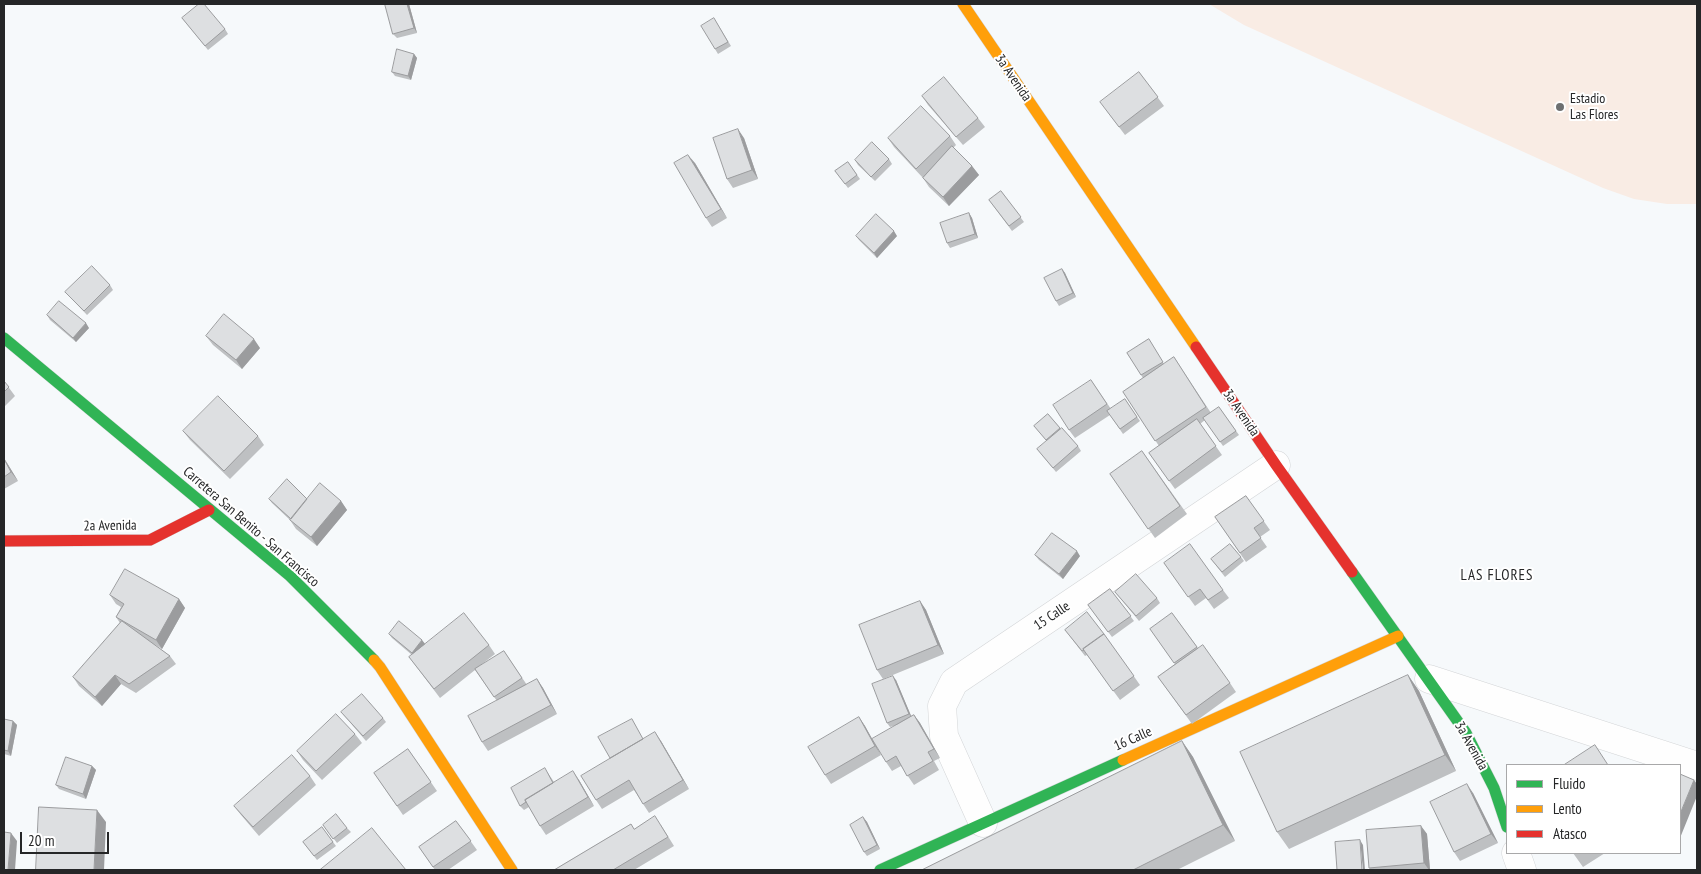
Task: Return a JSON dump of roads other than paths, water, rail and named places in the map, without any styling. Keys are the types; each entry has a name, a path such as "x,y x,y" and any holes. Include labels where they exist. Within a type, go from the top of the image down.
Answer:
{"street":[{"name":"3a Avenida","path":"963,4 1276,465 1466,733 1494,788 1506,824"},
{"name":"Carretera San Benito - San Francisco","path":"4,338 290,576 380,667 512,870"},
{"name":"15 Calle","path":"983,823 944,736 942,706 954,682 1276,465"},
{"name":"2a Avenida","path":"4,542 150,540 209,510"},
{"name":"16 Calle","path":"880,870 1398,636"},
{"path":"1429,679 1697,766"},
{"path":"1516,854 1522,870"}],"place":[{"name":"Estadio Las Flores","path":"1560,107"}],"district":[{"name":"LAS FLORES","path":"1497,576"}]}
